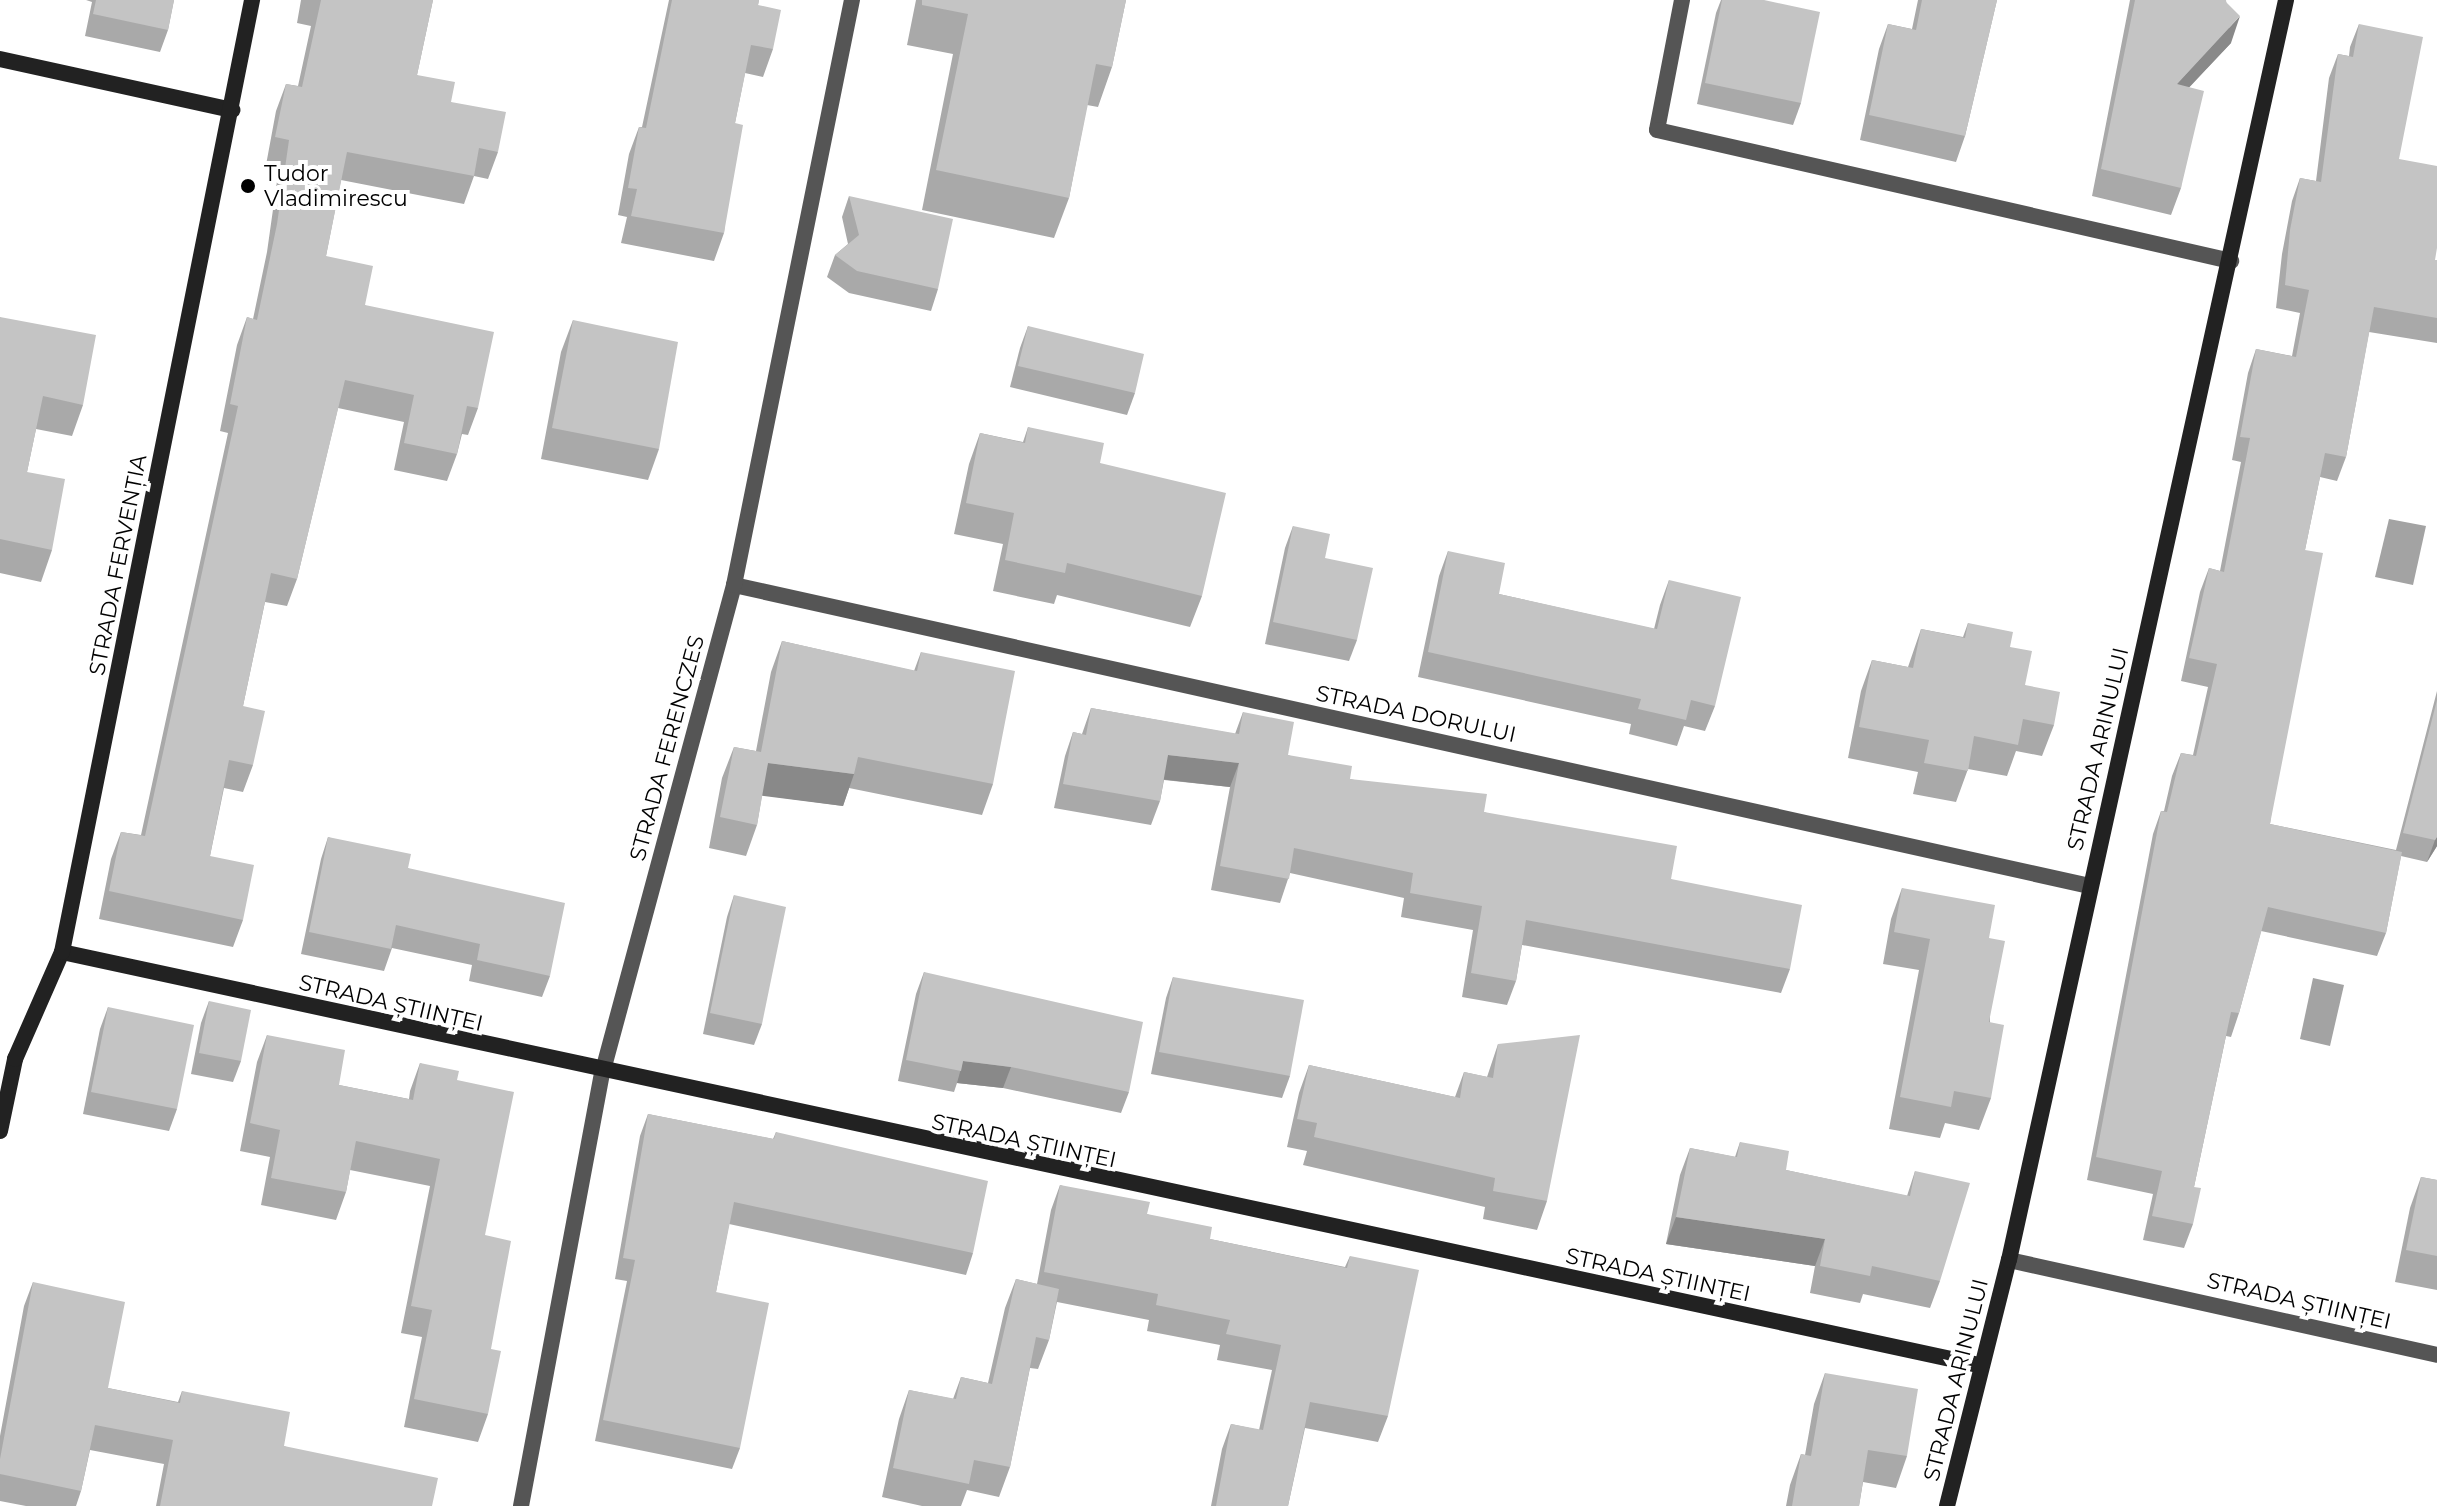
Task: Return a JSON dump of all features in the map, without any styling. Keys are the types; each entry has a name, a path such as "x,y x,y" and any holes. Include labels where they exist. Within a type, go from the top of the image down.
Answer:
{"street":[{"name":"STRADA FERVENȚIA","path":"0,1131 8,1057 62,952 252,0"},
{"name":"STRADA FERENCZES","path":"521,1506 602,1074 734,585 852,0"},
{"path":"1682,0 1657,130 2231,261"},
{"name":"STRADA ARINULUI","path":"1947,1506 1978,1365 2009,1260 2286,0"},
{"path":"0,59 232,110"},
{"name":"STRADA DORULUI","path":"734,585 2089,886"},
{"name":"STRADA ȘTIINȚEI","path":"62,952 602,1074 1978,1365"},
{"name":"STRADA ȘTIINȚEI","path":"2009,1260 2437,1355"}],"shaded area":[{"path":"2389,519 2426,526 2413,585 2375,577"},
{"path":"2313,978 2344,985 2330,1046 2300,1039"}],"building":[{"path":"96,0 174,0 168,30 93,14"},
{"path":"321,0 433,0 417,75 455,82 451,102 506,112 498,152 479,148 474,176 347,152 326,256 373,266 365,305 494,332 478,408 467,406 457,454 404,443 414,395 345,380 297,579 271,573 243,706 265,711 253,765 229,760 210,856 254,865 243,920 109,891 121,832 145,836 238,406 230,404 247,317 257,320 277,224 289,140 275,137 286,84 302,87"},
{"path":"672,0 759,0 758,5 781,10 773,49 751,45 735,123 743,125 724,233 631,216 637,189 628,188 639,127 646,128"},
{"path":"922,0 1126,0 1112,67 1096,64 1069,198 936,170 968,14 922,5"},
{"path":"1722,0 1764,0 1820,12 1801,103 1705,83"},
{"path":"1922,0 1997,0 1965,136 1869,115 1888,24 1916,30"},
{"path":"2135,0 2226,0 2240,16 2177,84 2204,91 2181,188 2101,169"},
{"path":"2359,24 2423,37 2399,159 2437,166 2437,318 2374,307 2346,457 2325,453 2305,550 2323,553 2270,824 2402,852 2386,933 2268,907 2239,1013 2231,1012 2194,1187 2201,1188 2193,1224 2152,1216 2162,1171 2096,1157 2161,811 2167,812 2181,753 2196,756 2217,664 2189,658 2209,568 2224,572 2250,438 2240,437 2256,349 2296,357 2309,290 2285,285 2290,230 2300,178 2321,182 2338,54 2353,57"},
{"path":"849,196 953,219 938,289 857,271 835,255 859,235"},
{"path":"0,317 96,335 83,405 43,396 27,472 65,479 52,550 0,539"},
{"path":"573,320 678,342 659,449 552,428"},
{"path":"1028,326 1144,354 1135,393 1018,366"},
{"path":"1028,427 1104,443 1100,463 1226,493 1202,596 1067,563 1065,573 1005,560 1014,513 966,503 980,433 1025,443"},
{"path":"1293,526 1330,534 1325,558 1373,568 1357,640 1273,622"},
{"path":"1448,551 1505,563 1499,594 1657,629 1669,580 1741,597 1715,706 1691,700 1686,720 1638,709 1641,699 1428,652"},
{"path":"1968,623 2013,632 2010,647 2032,651 2025,685 2060,692 2054,725 2023,719 2018,745 1974,736 1968,771 1924,763 1929,740 1859,727 1872,660 1913,668 1921,629 1965,638"},
{"path":"782,641 917,671 921,652 1015,671 993,784 858,757 854,774 768,763 757,825 720,817 734,747 761,752"},
{"path":"2437,700 2437,837 2435,840 2403,833"},
{"path":"1091,708 1239,734 1243,712 1294,722 1288,755 1352,766 1350,779 1487,794 1484,812 1677,846 1671,879 1802,905 1790,969 1526,920 1516,981 1471,973 1482,906 1410,893 1413,873 1294,848 1289,879 1220,866 1239,763 1168,755 1160,801 1063,784 1073,732 1086,735"},
{"path":"328,837 411,854 408,868 565,903 550,976 477,960 480,944 396,925 391,949 309,932"},
{"path":"1902,888 1995,905 1989,938 2005,941 1989,1022 2004,1025 1991,1098 1954,1091 1951,1107 1900,1097 1930,939 1894,932"},
{"path":"734,895 786,907 762,1024 710,1013"},
{"path":"924,972 1143,1022 1129,1092 1011,1067 963,1061 961,1071 906,1060"},
{"path":"1173,977 1304,1000 1290,1076 1159,1052"},
{"path":"209,1001 251,1010 241,1061 199,1053"},
{"path":"108,1007 194,1025 177,1109 91,1092"},
{"path":"267,1035 345,1050 339,1085 413,1100 420,1063 459,1071 457,1080 514,1092 485,1235 511,1241 491,1349 501,1351 488,1414 414,1399 432,1310 411,1306 440,1159 356,1141 346,1192 271,1178 280,1130 250,1123"},
{"path":"1580,1035 1547,1201 1493,1191 1495,1178 1314,1137 1317,1123 1297,1119 1309,1065 1460,1098 1464,1072 1493,1078 1498,1044"},
{"path":"648,1114 774,1139 776,1132 988,1181 973,1253 734,1202 716,1292 769,1303 740,1448 603,1420 635,1260 623,1258"},
{"path":"1740,1142 1789,1151 1786,1170 1910,1196 1915,1171 1970,1183 1940,1281 1872,1266 1870,1276 1820,1266 1825,1239 1676,1217 1690,1148 1737,1157"},
{"path":"2421,1177 2437,1180 2437,1256 2406,1250"},
{"path":"1060,1185 1150,1202 1147,1214 1212,1227 1210,1239 1347,1268 1350,1256 1419,1270 1388,1416 1310,1402 1288,1506 1216,1506 1231,1424 1263,1430 1281,1345 1226,1334 1230,1320 1156,1305 1158,1294 1044,1272"},
{"path":"1016,1279 1059,1289 1049,1340 1036,1337 1010,1467 974,1460 969,1484 893,1468 909,1390 956,1399 961,1377 992,1384"},
{"path":"33,1282 125,1302 108,1388 180,1403 182,1391 290,1412 284,1446 438,1478 432,1506 160,1506 173,1440 95,1425 81,1491 0,1474 0,1459"},
{"path":"1825,1373 1918,1389 1907,1456 1868,1450 1859,1506 1792,1506 1801,1454 1811,1456"}],"place":[{"name":"Tudor Vladimirescu","path":"248,186"}]}
